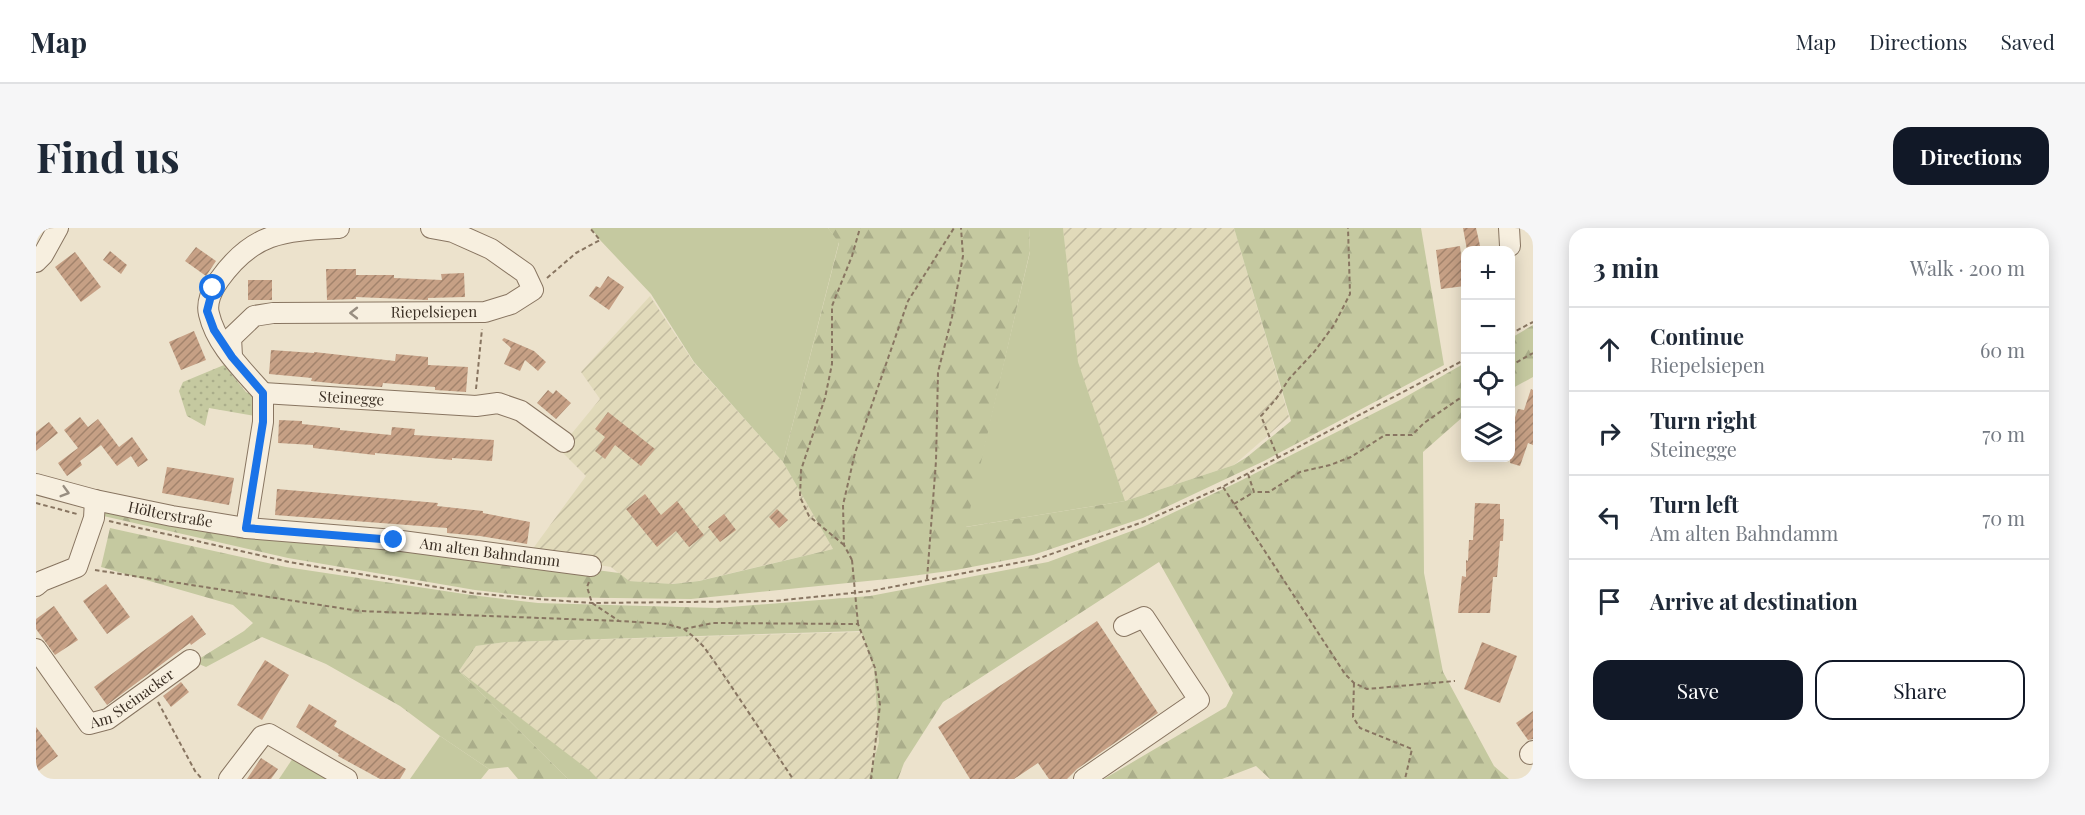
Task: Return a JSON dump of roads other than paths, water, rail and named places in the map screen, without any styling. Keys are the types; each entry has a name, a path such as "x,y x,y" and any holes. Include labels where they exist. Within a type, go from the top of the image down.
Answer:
{"street":[{"path":"36,262 43,255 58,228"},
{"path":"246,528 263,422 263,393 232,357 214,330 207,311 213,288 231,263 252,244 277,234 339,228"},
{"name":"Riepelsiepen","path":"232,357 231,338 254,316 273,313 485,312 511,304 533,290 525,273 491,249 453,232 430,228"},
{"name":"Steinegge","path":"263,393 476,406 498,403 521,411 564,442"},
{"name":"Hölterstraße","path":"36,484 94,509 246,528"},
{"path":"36,586 77,567 94,509"},
{"name":"Am alten Bahndamm","path":"246,528 394,540 592,572"},
{"path":"1084,779 1199,700 1144,617 1124,626"},
{"name":"Am Steinacker","path":"36,649 89,724 108,719 190,660"},
{"path":"229,779 262,736 269,734 347,779"}]}
